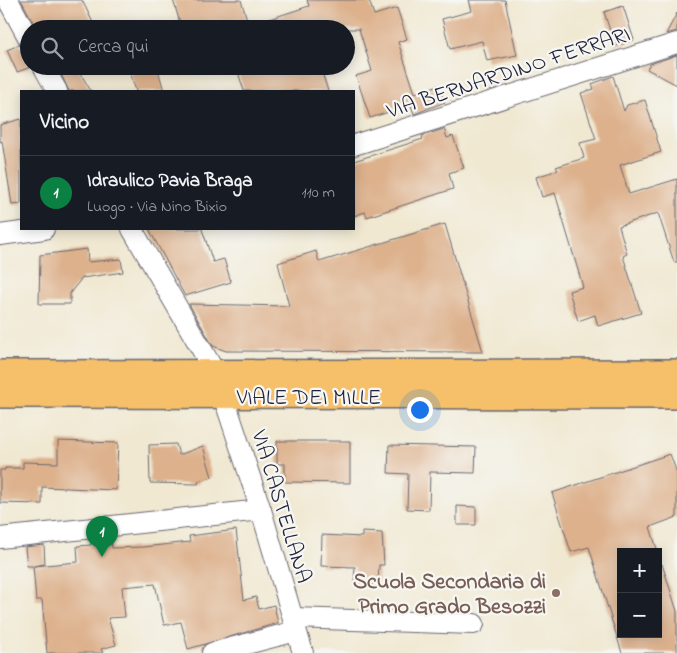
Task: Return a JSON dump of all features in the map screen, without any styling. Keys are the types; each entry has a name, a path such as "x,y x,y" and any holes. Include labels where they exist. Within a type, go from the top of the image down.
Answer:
{"main road":[{"name":"VIALE DEI MILLE","path":"0,395 220,385 677,372"},
{"name":"VIALE DEI MILLE","path":"0,373 220,385 677,396"}],"street":[{"path":"8,0 20,22"},
{"name":"VIA BERNARDINO FERRARI","path":"355,145 677,43"},
{"path":"49,75 56,90"},
{"path":"0,235 37,230"},
{"name":"VIA CASTELLANA","path":"133,230 220,385 303,653"},
{"path":"0,538 260,510"},
{"path":"212,653 294,624 474,624"}],"building":[{"path":"21,0 82,0 92,20 32,20"},
{"path":"173,0 241,0 247,20 179,20"},
{"path":"307,0 369,0 374,15 397,8 407,39 398,42 415,93 439,85 445,102 414,114 411,105 370,118 356,76 372,71 359,29 355,29 355,20 266,20 309,6"},
{"path":"469,0 505,0 517,55 487,61 482,41 450,49 442,19 472,11"},
{"path":"623,6 634,40 615,46 604,12"},
{"path":"677,13 677,31 666,34"},
{"path":"20,46 20,71 17,72 7,50"},
{"path":"677,55 677,85 647,69 650,64"},
{"path":"61,75 81,75 90,90 69,90"},
{"path":"131,75 160,75 164,90 136,90"},
{"path":"239,75 323,75 328,90 244,90"},
{"path":"613,76 624,111 627,105 645,100 661,152 620,165 629,194 677,179 677,262 674,262 658,213 619,226 627,254 623,256 641,313 598,326 595,315 578,321 569,291 583,287 555,193 542,197 536,177 558,170 556,167 584,158 580,143 596,139 581,93 594,89 592,84"},
{"path":"20,119 20,204 12,205 2,141 0,142 0,125"},
{"path":"444,129 447,138 453,136 464,168 449,173 453,189 367,217 365,212 355,216 355,161 423,139 422,136"},
{"path":"445,224 483,352 226,351 213,346 189,304 289,306 278,263 316,251 319,262"},
{"path":"150,230 202,230 213,262 224,259 231,282 185,296"},
{"path":"87,249 88,262 121,259 123,272 82,278 70,293 70,304 39,304 40,255"},
{"path":"58,441 118,443 116,490 42,487 42,504 0,503 0,470 5,470 5,468 23,468 23,462 58,463"},
{"path":"277,441 350,441 350,483 285,482 285,464 277,464"},
{"path":"176,444 179,455 203,446 212,477 199,481 198,484 150,483 149,445"},
{"path":"389,445 476,447 475,473 430,472 429,510 407,509 408,474 388,473"},
{"name":"Scuola Secondaria di Primo Grado Besozzi","path":"670,454 677,473 677,517 650,527 657,548 617,548 617,637 589,547 571,552 552,493"},
{"path":"457,506 476,507 476,525 457,525"},
{"path":"236,530 244,600 256,597 259,609 274,605 278,623 188,649 181,622 164,625 155,584 122,587 125,617 108,618 116,645 101,649 103,653 47,653 42,600 36,600 33,566 27,566 25,547 44,545 45,564 34,566 78,562 77,546 91,545 91,542 111,540 112,548 143,547 190,542 189,536"},
{"path":"362,532 382,533 384,565 379,565 378,585 354,584 355,567 321,566 322,535 362,537"},
{"name":"Scuola Secondaria di Primo Grado Besozzi","path":"662,564 677,611 677,653 622,653 617,638 662,638"}],"place":[{"name":"Idraulico Pavia Braga","path":"102,557"},
{"name":"Scuola Secondaria di Primo Grado Besozzi","path":"556,593"}]}
